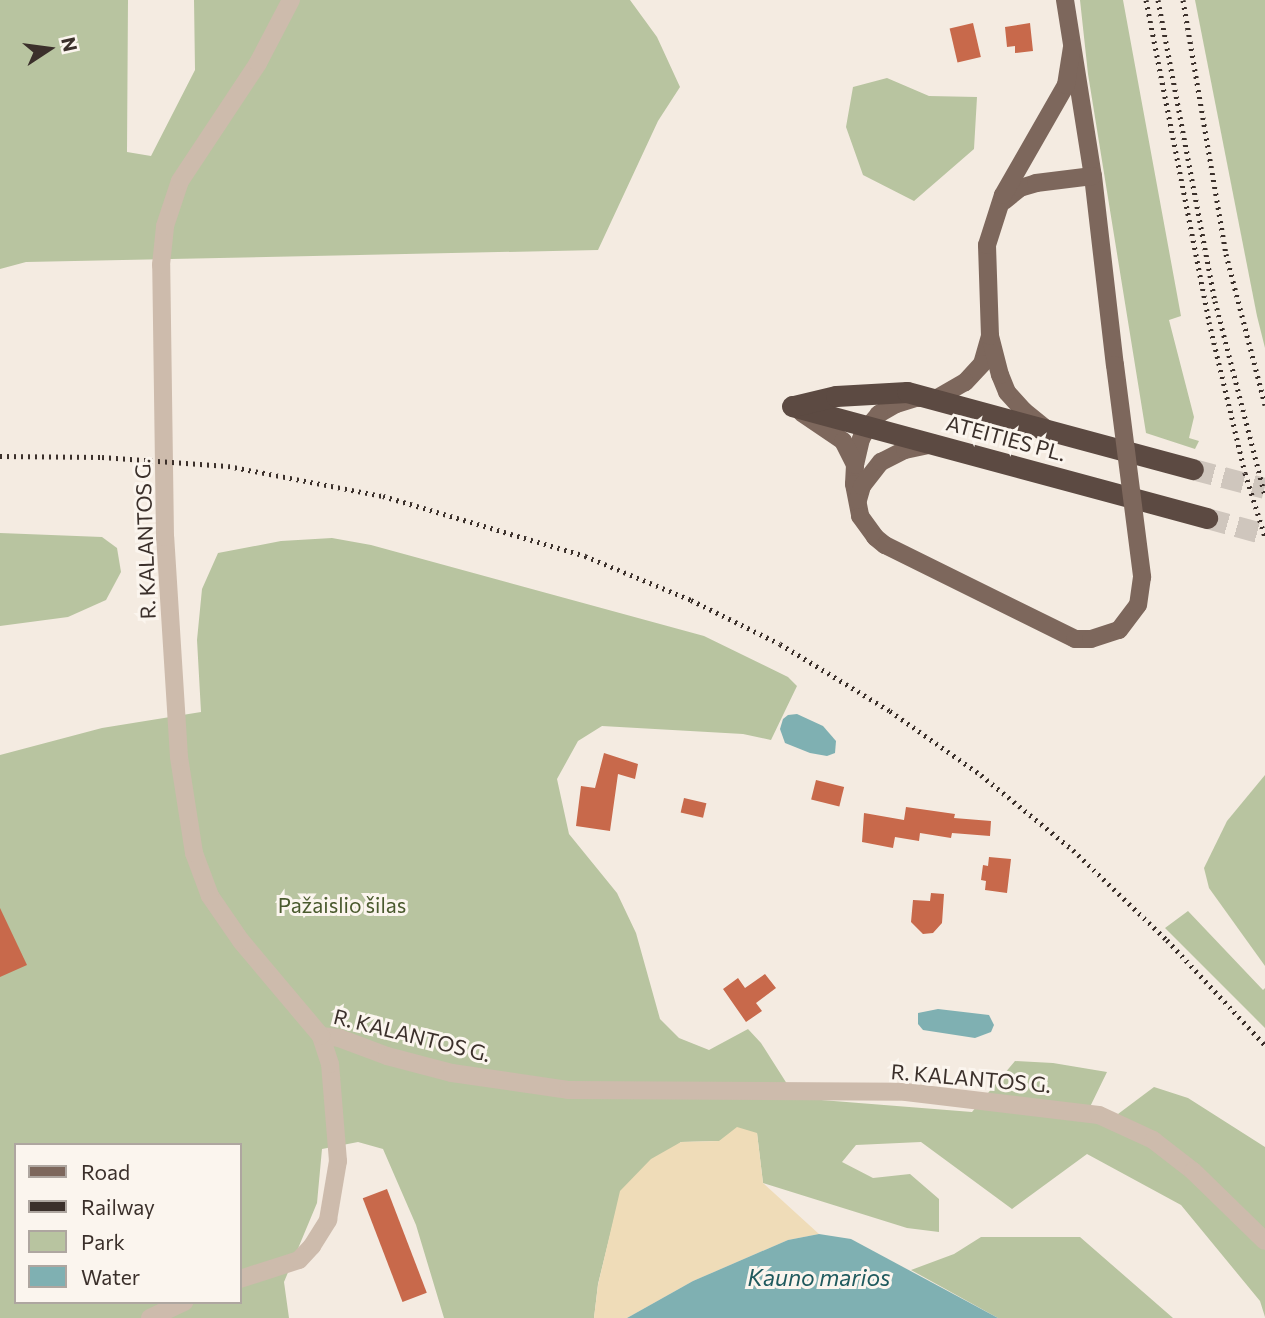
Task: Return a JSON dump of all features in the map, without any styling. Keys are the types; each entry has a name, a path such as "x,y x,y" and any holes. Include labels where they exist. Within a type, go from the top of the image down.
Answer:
{"highway":[{"name":"ATEITIES PL.","path":"792,406 836,396 907,392 1193,469"},
{"name":"ATEITIES PL.","path":"792,406 1207,518"}],"main road":[{"path":"990,337 982,364 975,374 937,398 916,398 896,404 878,414 861,439 855,465 857,504 866,527 886,545 1068,636 1091,639 1105,636 1130,619 1138,606 1142,577 1093,176 1065,0"},
{"path":"1048,430 1024,411 1007,392 990,337 987,246 997,209 1066,85 1072,48"},
{"path":"997,209 1020,188 1093,176"},
{"path":"792,406 844,441 855,465"},
{"path":"857,504 862,486 881,462 905,450 934,444"}],"street":[{"name":"R. KALANTOS G.","path":"291,0 258,62 180,181 165,226 161,265 165,537 179,757 194,853 210,896 281,992 321,1037 339,1038 387,1056 452,1073 568,1090 906,1092 1099,1115 1153,1140 1193,1171 1265,1241"},
{"path":"242,1278 299,1260 328,1220 338,1161 330,1064 321,1037"},
{"path":"150,1318 180,1304"}],"green space":[{"path":"0,0 128,0 127,152 151,156 195,70 194,0 630,0 657,37 680,87 658,121 598,250 26,262 0,269"},
{"path":"1080,0 1123,0 1181,316 1169,320 1194,417 1189,438 1199,441 1195,449 1146,433 1088,74"},
{"path":"1195,0 1265,0 1265,348 1257,316"},
{"path":"887,78 929,96 977,97 974,149 914,201 863,175 846,127 853,87"},
{"path":"0,533 102,537 117,548 121,572 106,600 68,617 0,626"},
{"name":"Pažaislio šilas","path":"332,538 371,545 704,636 788,677 797,686 771,740 743,734 602,726 578,741 557,779 569,834 617,893 636,933 660,1019 679,1038 709,1050 748,1029 761,1043 796,1098 972,1112 1015,1061 1053,1063 1107,1072 1088,1111 1106,1123 1154,1087 1188,1098 1265,1147 1265,1317 1260,1301 1181,1205 1087,1154 1012,1209 921,1142 856,1145 842,1162 873,1178 910,1174 939,1199 939,1232 907,1228 763,1183 757,1133 719,1141 681,1142 621,1191 598,1284 594,1318 444,1318 416,1225 383,1149 358,1142 322,1149 317,1203 284,1282 289,1318 0,1318 0,755 102,728 201,712 197,640 202,589 218,553 281,541"},
{"path":"1265,775 1265,966 1209,888 1204,868 1227,821"},
{"path":"1188,911 1263,990 1265,988 1265,1028 1165,928"},
{"path":"981,1237 1080,1237 1173,1318 998,1318 911,1270 954,1254"}],"sand":[{"path":"737,1127 757,1133 763,1183 819,1234 788,1240 693,1281 627,1318 594,1318 598,1285 620,1191 651,1159 681,1142 719,1141"}],"water":[{"path":"797,714 823,726 836,741 835,753 827,756 810,753 785,743 780,729 783,719"},
{"path":"938,1009 989,1015 994,1025 991,1032 975,1038 923,1030 918,1024 918,1013"},
{"name":"Kauno marios","path":"819,1234 851,1239 998,1318 627,1318 693,1281 788,1240"}],"building":[{"path":"973,23 981,57 957,63 950,28"},
{"path":"1030,23 1033,51 1015,53 1015,46 1007,47 1005,27"},
{"path":"604,753 638,764 635,779 618,774 610,831 576,826 581,786 595,788"},
{"path":"816,780 844,787 839,806 811,799"},
{"path":"684,798 706,803 703,818 681,813"},
{"path":"906,807 955,814 954,818 991,821 990,836 952,833 951,838 920,833 919,841 895,837 893,848 862,842 864,813 904,820"},
{"path":"989,857 1011,859 1007,893 985,890 986,881 981,880 983,865 988,866"},
{"path":"931,893 944,894 942,923 933,933 923,934 911,922 913,900 930,901"},
{"path":"0,908 27,965 0,977"},
{"path":"765,974 776,988 756,1003 762,1011 746,1022 723,989 738,978 745,988"},
{"path":"387,1189 427,1293 403,1302 363,1198"}],"tunnel":[{"path":"1193,469 1265,488"},
{"path":"1207,518 1265,534"}],"railway":[{"path":"1146,0 1209,322 1245,473 1265,537"},
{"path":"1158,0 1215,301 1265,496"},
{"path":"1183,0 1226,254 1265,405"},
{"path":"0,456 102,457 228,466 383,496 585,556 691,600 780,644 890,711 981,775 1073,850 1167,940 1265,1045"}]}
